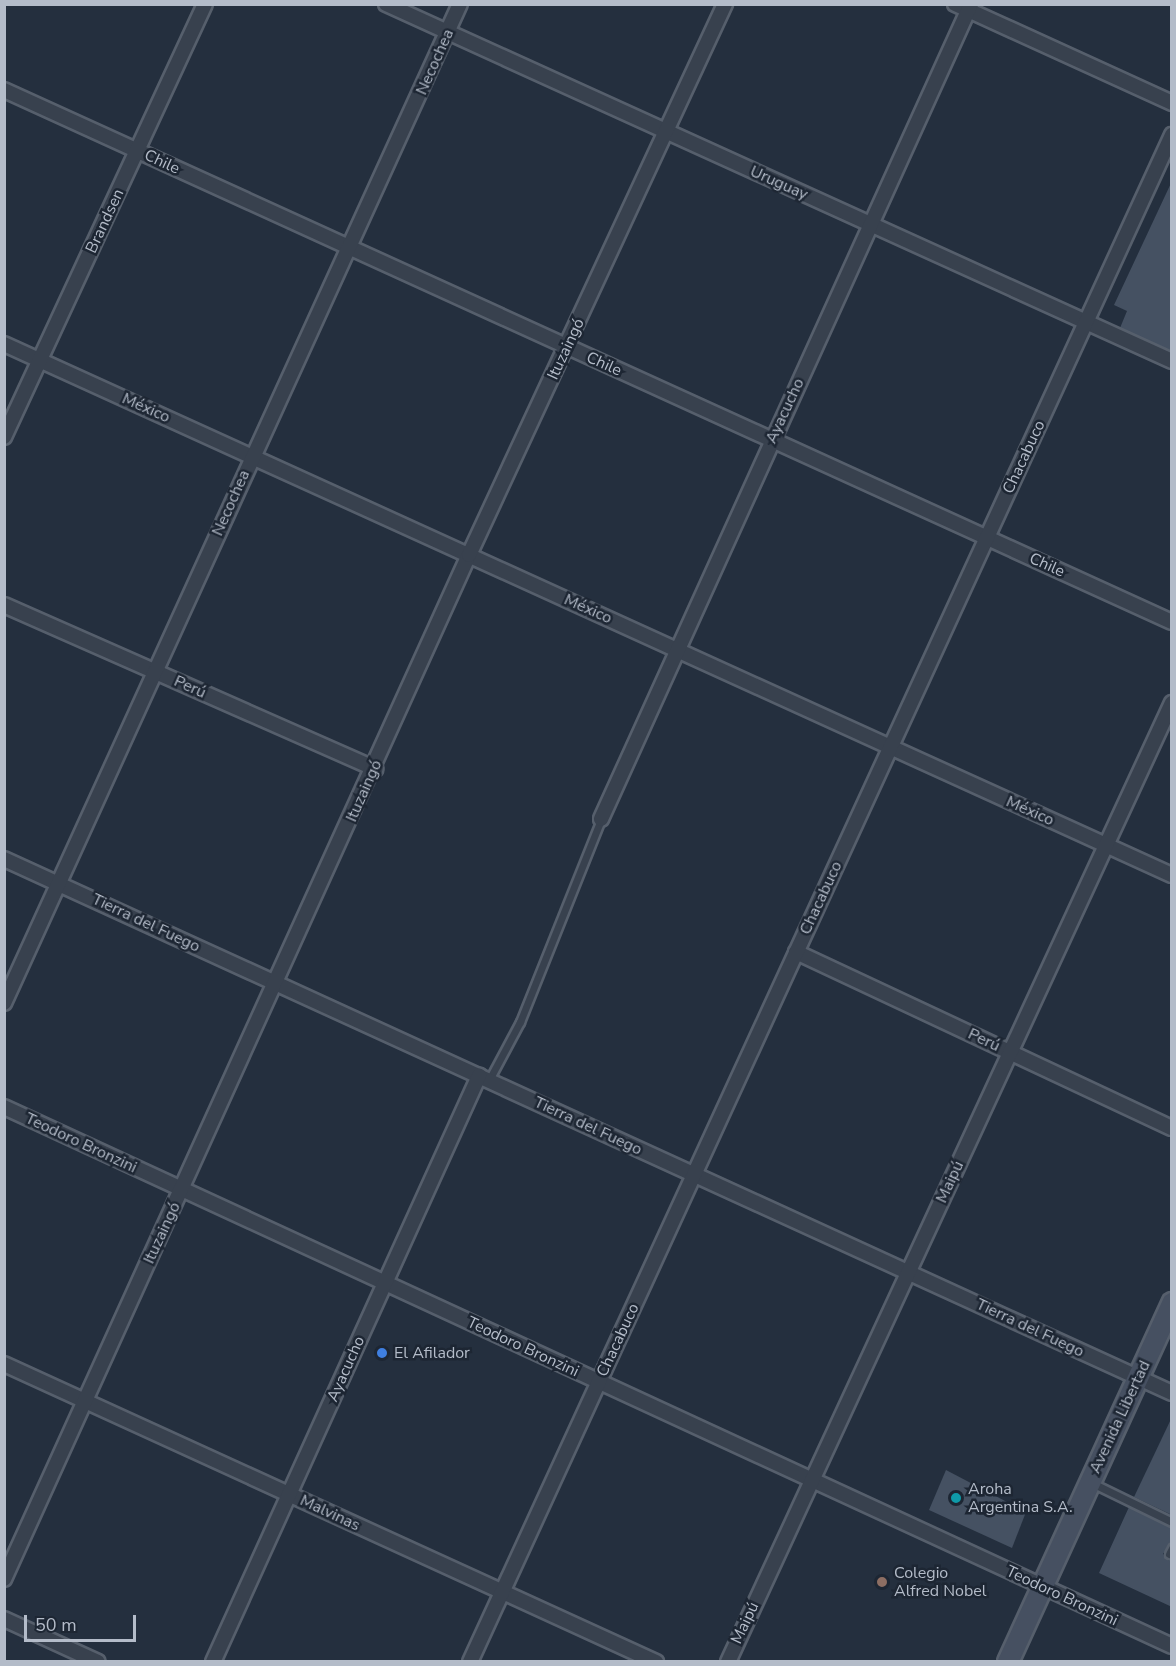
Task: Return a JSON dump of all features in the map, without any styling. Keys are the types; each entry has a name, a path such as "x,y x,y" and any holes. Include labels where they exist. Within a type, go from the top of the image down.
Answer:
{"main road":[{"name":"Avenida Libertad","path":"1008,1662 1172,1303"}],"street":[{"name":"Brandsen","path":"4,437 205,4"},
{"name":"Uruguay","path":"386,4 1172,361"},
{"name":"Necochea","path":"4,1003 252,456 351,248 460,4"},
{"name":"Ituzaingó","path":"4,1579 375,769 469,555 568,347 725,4"},
{"path":"955,4 970,8 1172,103"},
{"name":"Ayacucho","path":"601,819 676,649 970,8"},
{"name":"Chile","path":"4,90 1172,622"},
{"name":"Chacabuco","path":"470,1662 1172,135"},
{"name":"México","path":"4,344 1172,875"},
{"name":"Perú","path":"4,604 375,769"},
{"name":"Maipú","path":"728,1662 1172,703"},
{"name":"Tierra del Fuego","path":"4,859 1172,1393"},
{"name":"Perú","path":"796,952 1172,1128"},
{"name":"Ayacucho","path":"213,1662 385,1283 484,1078"},
{"name":"Teodoro Bronzini","path":"4,1107 1172,1646"},
{"name":"Malvinas","path":"4,1364 657,1662"},
{"path":"4,1618 98,1662"}],"lane":[{"path":"484,1078 520,1022 601,819"},
{"path":"1090,1482 1172,1522"}],"building":[{"path":"1172,181 1172,351 1120,328 1127,311 1114,305"},
{"path":"1172,1417 1172,1515 1134,1497"},
{"path":"946,1470 1026,1512 1012,1548 929,1510"},
{"path":"1129,1507 1172,1528 1172,1542 1163,1554 1172,1559 1172,1607 1099,1573"}],"place":[{"name":"El Afilador","path":"382,1353"},
{"name":"Aroha Argentina S.A.","path":"956,1498"},
{"name":"Colegio Alfred Nobel","path":"882,1582"}]}
